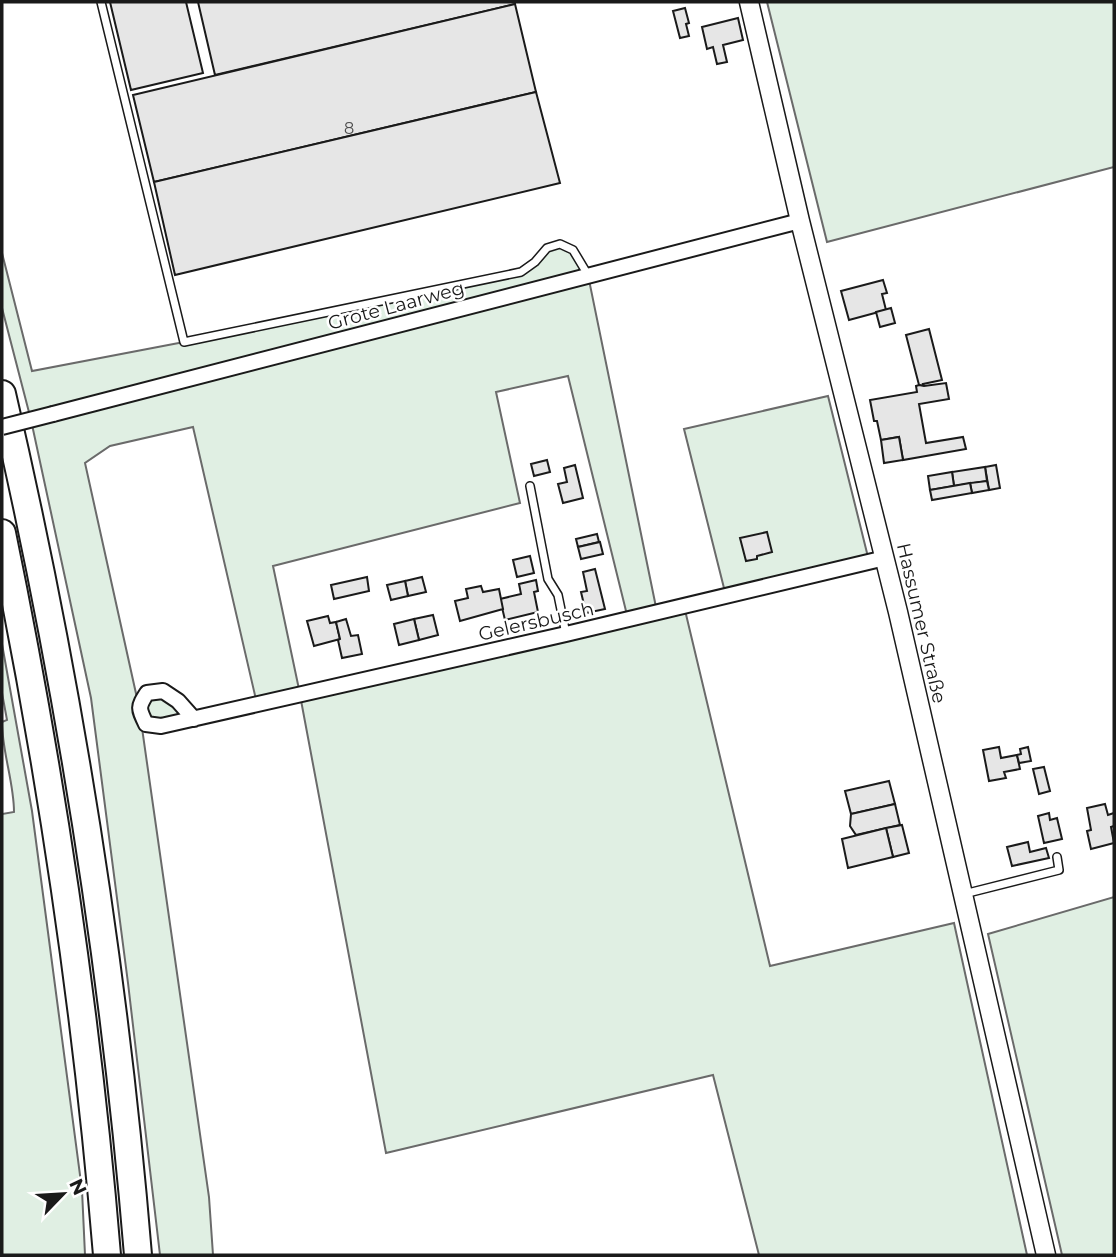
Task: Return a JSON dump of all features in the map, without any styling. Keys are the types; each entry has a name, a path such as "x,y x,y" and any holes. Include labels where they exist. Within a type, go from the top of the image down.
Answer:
{"highway":[{"path":"2,394 62,682 92,860 118,1054 138,1255"},
{"path":"2,533 25,645 66,894 88,1059 107,1255"}],"street":[{"name":"Hassumer Straße","path":"749,2 800,221 885,558 1046,1255"},
{"name":"Grote Laarweg","path":"2,427 800,221"},
{"name":"Gelersbusch","path":"194,719 885,558"}],"lane":[{"path":"101,2 184,342 521,272 535,262 547,248 559,244 573,250 588,275"},
{"path":"530,486 548,579 558,595 566,634"},
{"path":"963,894 1059,870 1057,857"}],"green space":[{"path":"767,2 1114,2 1114,167 827,242"},
{"path":"560,244 573,250 588,275 657,612 684,606 770,966 954,923 1027,1255 759,1255 713,1075 386,1153 300,695 257,704 193,427 110,446 85,463 139,707 163,691 194,719 161,726 140,714 209,1197 213,1255 160,1255 91,698 31,420 2,308 2,253 32,371 521,272 547,248","holes":["568,376 628,619 300,694 273,566 520,503 496,392"]},
{"path":"828,396 869,561 726,596 684,429"},
{"path":"2,644 32,811 82,1190 85,1255 2,1255 2,814 14,812 2,722 7,720 2,693"},
{"path":"1114,897 1114,1255 1062,1255 988,934"}],"building":[{"path":"110,2 186,2 203,73 131,90"},
{"path":"198,2 515,2 515,4 215,75"},
{"path":"515,4 536,92 154,182 133,95"},
{"path":"685,8 689,36 680,38 673,11"},
{"path":"738,18 743,40 723,45 727,62 717,64 713,47 707,49 702,27"},
{"path":"536,92 560,183 175,275 154,182"},
{"path":"883,280 887,293 882,294 886,310 849,320 841,291"},
{"path":"891,308 895,323 880,327 876,312"},
{"path":"929,329 942,380 923,384 924,386 919,385 906,335"},
{"path":"946,383 949,399 919,404 926,443 963,437 966,449 903,460 899,437 881,440 870,400 917,392 916,386 919,385"},
{"path":"899,437 903,460 884,463 881,440"},
{"path":"547,460 550,472 534,476 531,464"},
{"path":"575,465 583,498 563,503 558,484 567,482 564,468"},
{"path":"996,465 1000,488 989,490 985,467"},
{"path":"985,467 987,481 954,486 952,472"},
{"path":"952,472 954,486 930,490 928,476"},
{"path":"987,481 989,490 972,493 970,483"},
{"path":"970,483 972,493 932,500 930,490"},
{"path":"767,532 772,552 746,561 740,538"},
{"path":"597,534 599,542 578,547 576,539"},
{"path":"600,542 603,554 581,559 578,547"},
{"path":"530,556 534,573 517,577 513,560"},
{"path":"595,569 605,609 586,613 581,592 587,591 583,572"},
{"path":"367,577 369,591 334,599 331,585"},
{"path":"422,577 426,592 408,596 405,581"},
{"path":"536,580 538,591 534,592 538,612 505,620 500,599 521,594 519,584"},
{"path":"405,581 408,596 391,600 387,585"},
{"path":"481,586 483,592 499,589 503,609 460,621 455,601 468,598 466,589"},
{"path":"433,615 438,635 419,640 414,619"},
{"path":"328,616 330,623 336,622 340,639 314,646 307,621"},
{"path":"346,619 351,636 358,635 362,654 342,658 336,622"},
{"path":"414,619 419,640 399,645 394,624"},
{"path":"999,747 1001,758 1017,755 1020,769 1004,772 1006,778 989,781 983,750"},
{"path":"1028,747 1031,761 1019,763 1017,755 1021,754 1020,749"},
{"path":"1044,767 1050,791 1039,794 1033,769"},
{"path":"889,781 895,804 851,814 845,791"},
{"path":"895,804 900,825 856,835 850,826 851,814"},
{"path":"1105,804 1108,815 1114,813 1114,826 1111,827 1114,843 1091,849 1087,831 1091,830 1087,808"},
{"path":"1049,813 1050,820 1057,818 1062,839 1044,843 1038,816"},
{"path":"902,825 909,853 893,857 886,828"},
{"path":"886,828 893,857 848,868 842,839"},
{"path":"1028,842 1030,852 1046,848 1049,858 1012,866 1007,847"}]}
